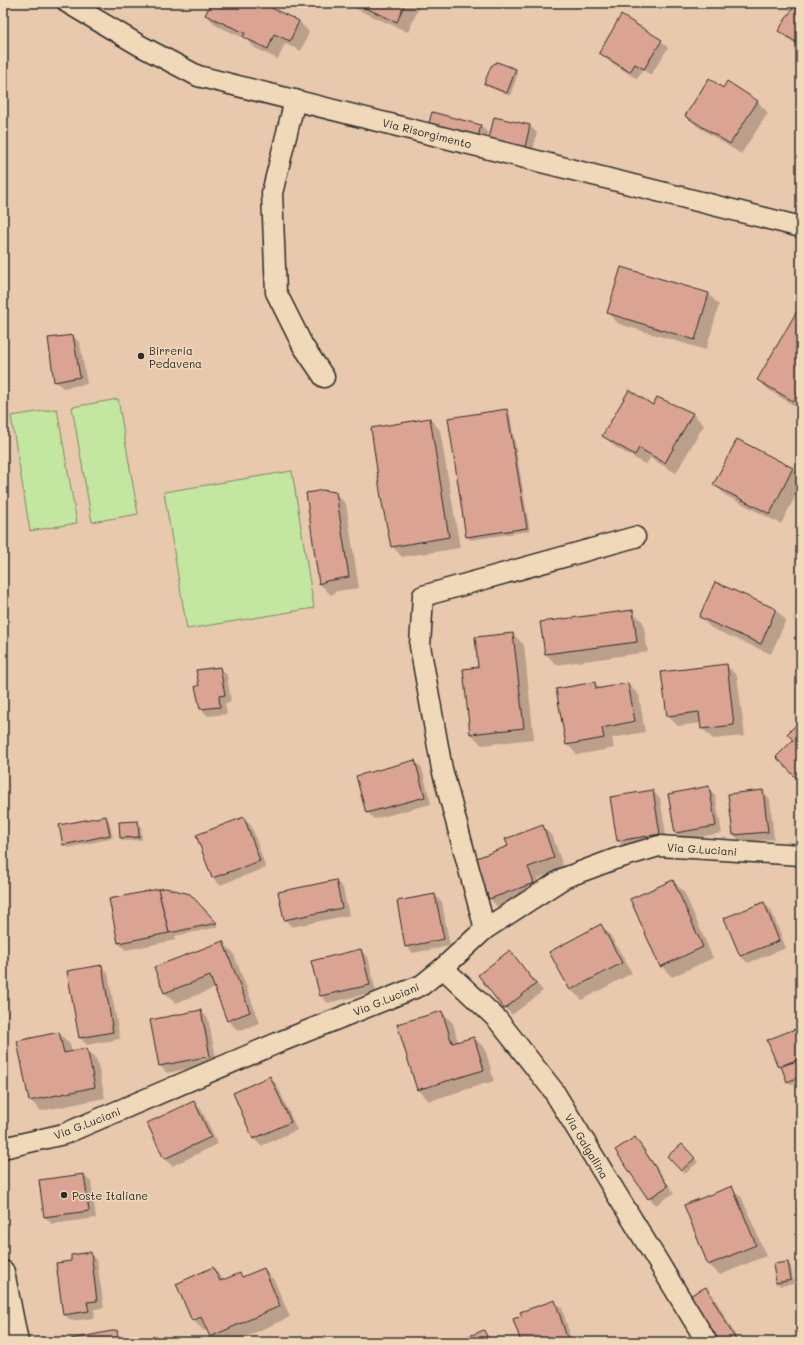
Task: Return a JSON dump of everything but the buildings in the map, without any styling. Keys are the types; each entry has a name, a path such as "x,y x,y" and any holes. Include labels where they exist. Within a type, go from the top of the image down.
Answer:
{"main road":[{"path":"3,1272 17,1342"}],"street":[{"name":"Via Risorgimento","path":"68,3 139,45 198,76 801,227"},
{"path":"295,100 272,193 276,292 303,346 324,377"},
{"path":"485,929 441,762 420,646 423,596 635,537"},
{"name":"Via G.Luciani","path":"3,1148 64,1134 90,1124 282,1040 422,985 443,968 485,929 564,878 615,859 659,846 801,855"},
{"name":"Via Galgallina","path":"443,968 497,1019 553,1090 707,1342"}],"green space":[{"path":"118,399 138,514 92,522 72,407"},
{"path":"57,409 77,523 30,531 11,416"},
{"path":"292,471 314,608 187,629 164,492"}],"place":[{"name":"Birreria Pedavena","path":"141,356"},
{"name":"Poste Italiane","path":"64,1195"}]}
